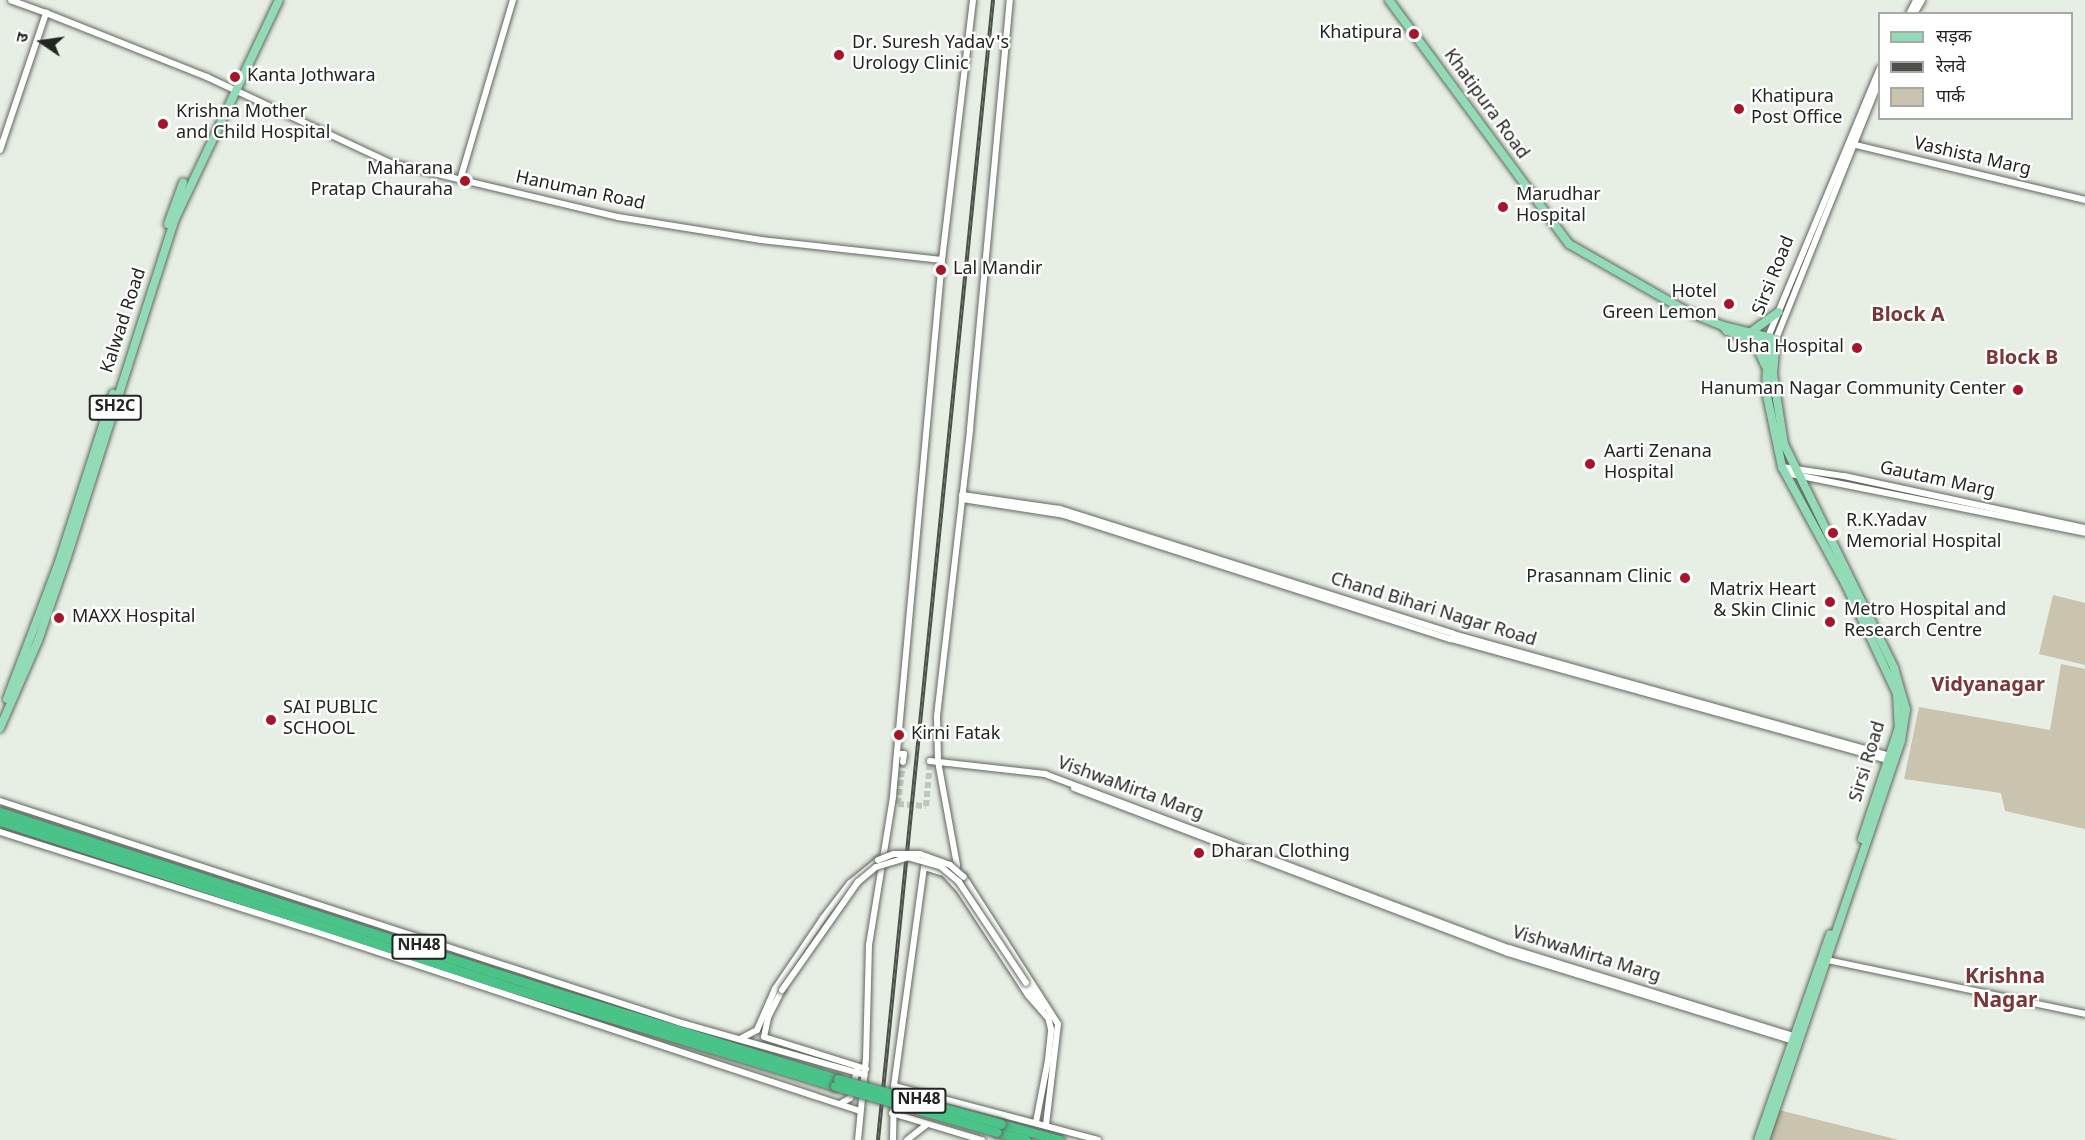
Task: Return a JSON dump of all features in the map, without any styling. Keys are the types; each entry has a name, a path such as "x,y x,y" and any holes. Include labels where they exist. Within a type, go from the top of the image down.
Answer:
{"highway":[{"name":"NH48","path":"0,812 837,1082"},
{"name":"NH48","path":"0,822 501,984 999,1128 1060,1140"},
{"name":"NH48","path":"999,1128 1026,1140"}],"main road":[{"name":"Kalwad Road","path":"0,717 55,574 180,199 274,0"},
{"name":"Kalwad Road","path":"232,88 279,0"},
{"name":"Khatipura Road","path":"1389,0 1569,244 1686,311 1771,342"},
{"path":"1765,365 1752,336 1779,312"},
{"name":"Kalwad Road","path":"0,729 61,576 135,335"},
{"name":"Sirsi Road","path":"1758,1140 1827,960 1891,759 1899,727 1897,694 1846,585 1784,470 1766,391 1765,365 1771,342"},
{"name":"Sirsi Road","path":"1765,1140 1891,759 1905,727 1903,692 1784,444 1775,390 1771,342"}],"street":[{"name":"Hanuman Road","path":"11,0 232,88 391,163 618,217 761,240 942,261"},
{"path":"460,180 513,0"},
{"path":"858,1140 865,1072 869,945 897,754 942,261 973,0"},
{"path":"955,884 957,865 938,761 937,716 962,497 1010,0"},
{"path":"0,150 46,13"},
{"name":"Sirsi Road","path":"1771,342 1779,312 1878,73"},
{"name":"Sirsi Road","path":"1771,342 1878,85"},
{"name":"Vashista Marg","path":"1852,144 2085,200"},
{"name":"Gautam Marg","path":"1784,470 1796,470 2085,528"},
{"name":"Gautam Marg","path":"1796,470 2085,533"},
{"name":"Chand Bihari Nagar Road","path":"962,497 1064,515 1668,702 1891,759"},
{"path":"897,754 904,754 903,762"},
{"name":"VishwaMirta Marg","path":"930,761 1040,774 1508,953 1797,1039"},
{"path":"0,801 738,1040 865,1072"},
{"path":"0,832 860,1111"},
{"path":"738,1040 757,1029 778,989 858,882 876,867 908,857 940,866 959,882 1058,1024 1046,1125"},
{"path":"893,1140 894,1086 921,874 924,867 934,868 955,884 1028,995 1048,1018"},
{"path":"1827,960 2085,1014"},
{"path":"1029,982 1048,1018 1048,1060 1036,1122"},
{"path":"778,989 764,1037 857,1070"},
{"path":"840,1104 850,1098 857,1070"},
{"path":"894,1086 1098,1140"},
{"path":"911,1120 908,1104 911,1096 919,1092"},
{"path":"892,1113 982,1140"},
{"path":"907,1140 926,1125"}],"green space":[{"path":"2053,595 2085,603 2085,665 2039,654"},
{"path":"2061,664 2085,669 2085,829 2005,811 2001,793 1904,779 1919,707 2050,730"},
{"path":"1779,1110 1899,1140 1768,1140"}],"tunnel":[{"path":"903,762 898,804 926,806 930,761"}],"railway":[{"path":"878,1140 993,0"}],"place":[{"name":"Khatipura","path":"1414,34"},
{"name":"Dr. Suresh Yadav's Urology Clinic","path":"839,55"},
{"name":"Kanta Jothwara","path":"235,77"},
{"name":"Khatipura Post Office","path":"1739,109"},
{"name":"Krishna Mother and Child Hospital","path":"163,124"},
{"name":"Maharana Pratap Chauraha","path":"465,181"},
{"name":"Marudhar Hospital","path":"1503,207"},
{"name":"Lal Mandir","path":"941,270"},
{"name":"Hotel Green Lemon","path":"1729,304"},
{"name":"Usha Hospital","path":"1857,348"},
{"name":"Hanuman Nagar Community Center","path":"2018,390"},
{"name":"Aarti Zenana Hospital","path":"1590,464"},
{"name":"R.K.Yadav Memorial Hospital","path":"1833,533"},
{"name":"Prasannam Clinic","path":"1685,578"},
{"name":"Matrix Heart & Skin Clinic","path":"1830,602"},
{"name":"MAXX Hospital","path":"59,618"},
{"name":"Metro Hospital and Research Centre","path":"1830,622"},
{"name":"SAI PUBLIC SCHOOL","path":"271,720"},
{"name":"Kirni Fatak","path":"899,735"},
{"name":"Dharan Clothing","path":"1199,853"}],"district":[{"name":"Block A","path":"1908,316"},
{"name":"Block B","path":"2022,359"},
{"name":"Vidyanagar","path":"1988,686"},
{"name":"Krishna Nagar","path":"2005,990"}]}
